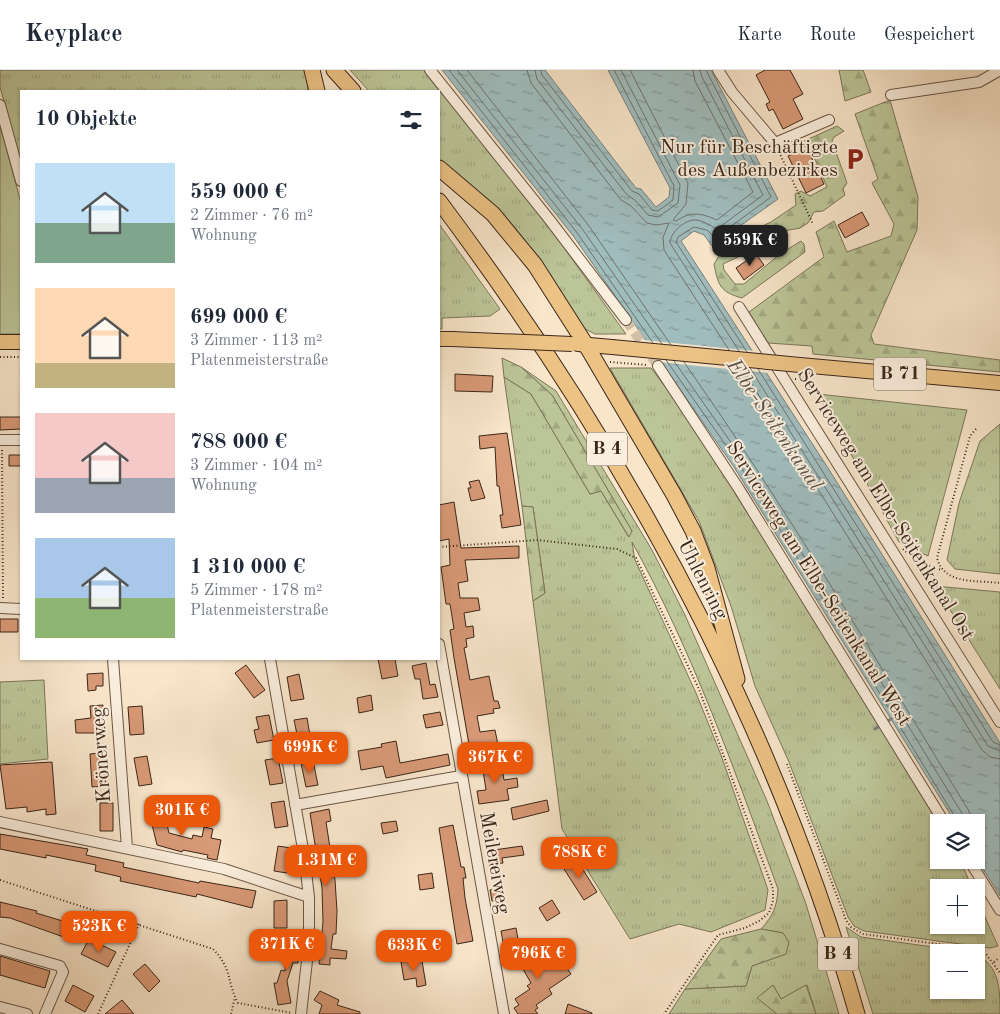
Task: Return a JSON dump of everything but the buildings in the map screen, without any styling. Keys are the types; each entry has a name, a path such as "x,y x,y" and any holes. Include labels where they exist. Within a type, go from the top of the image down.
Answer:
{"highway":[{"path":"312,70 317,90"},
{"path":"334,70 352,90"},
{"path":"440,169 475,197 514,238 549,284 579,344 604,363"},
{"name":"Uhlenring","path":"440,203 510,299 605,446 681,582 746,714 799,843 837,949 857,1014"},
{"path":"609,347 599,354 693,531 714,592 746,714"}],"main road":[{"name":"B 71","path":"445,339 579,344 1000,383"},
{"path":"0,342 20,342"}],"street":[{"path":"430,70 537,204 626,320"},
{"path":"718,70 732,92 774,143 829,120"},
{"path":"891,95 980,82 1000,70"},
{"path":"0,105 20,176"},
{"name":"Serviceweg am Elbe-Seitenkanal Ost","path":"740,307 1000,722"},
{"name":"Serviceweg am Elbe-Seitenkanal West","path":"658,366 739,489 939,814"},
{"path":"1,440 20,440"},
{"path":"1,608 20,609"},
{"name":"Meilereiweg","path":"440,650 504,1014"},
{"name":"Krönerweg","path":"113,660 127,848"},
{"path":"270,660 309,897 309,943 301,1014"},
{"path":"295,805 461,776"},
{"path":"0,822 224,869 309,897"},
{"path":"975,869 1000,910"},
{"path":"0,949 60,966 63,972 45,1014"},
{"path":"0,1007 27,1014"}],"path":[{"path":"774,143 813,224"},
{"path":"0,357 20,357"},
{"path":"604,363 658,366"},
{"path":"941,570 937,558 938,548 970,436 976,429"},
{"path":"1,440 1,608"},
{"path":"440,547 537,540 617,549 636,558 699,689 773,888 773,901 769,913 758,921 745,928 718,935 664,1014"},
{"path":"894,551 905,549 917,561 941,570 950,577 1000,583"},
{"path":"787,764 846,920 851,927 863,934 976,950 986,954 994,962 1000,973"},
{"path":"0,880 213,949 229,970 232,991 238,1003 295,1014"},
{"path":"98,1014 139,924"},
{"path":"994,962 999,958"},
{"path":"231,1014 235,997"}],"green space":[{"path":"0,70 307,70 308,90 20,90 20,158 0,87"},
{"path":"350,70 424,70 440,90 368,90"},
{"path":"839,70 863,70 871,92 845,101"},
{"path":"440,90 544,220 626,334 595,334 585,329 576,319 553,280 514,227 487,200 440,160"},
{"path":"890,100 918,197 917,230 871,335 874,344 1000,360 1000,372 813,354 812,346 768,343 749,312 824,257 816,232 834,221 847,252 891,236 894,224 872,183 878,179 855,114"},
{"path":"0,125 20,199 20,334 0,334"},
{"path":"837,126 844,131 834,137 832,141 847,183 843,189 845,195 823,211 814,212 808,223 800,228 773,233 770,242 723,264 724,270 735,284 744,284 780,254 801,241 804,244 805,252 742,298 729,293 721,287 717,277 714,264 719,256 740,244 750,232 771,222 796,205 795,194 801,191 810,196 827,187 809,146 800,148 800,143"},
{"path":"440,225 500,309 490,316 442,318 442,329 440,329"},
{"path":"502,358 521,367 552,395 632,531 629,537 601,491 590,494 531,394 504,377"},
{"path":"521,367 556,391 652,550 685,615 767,801 806,904 839,1014 816,1014 807,985 781,999 773,985 758,998 777,1014 669,1014 685,989 746,986 752,966 786,954 783,933 761,929 774,911 778,889 746,800 694,669 632,542 635,560 696,693 721,755 768,890 765,910 711,932 679,924 630,939 562,829 533,601 545,593 533,507 522,506 504,377 531,394 590,494 601,491 628,536 632,531 552,395"},
{"path":"610,368 651,368 682,409 877,718 934,814 930,814 930,869 964,869 968,879 930,879 930,934 985,934 985,917 998,946 990,948 985,947 985,944 960,944 864,931 854,926 848,917 789,762 755,686 731,606 699,521"},
{"path":"818,394 967,410 928,556 899,542"},
{"path":"1000,424 1000,574 955,569 947,560 959,503 980,441"},
{"path":"522,506 533,507 545,593 533,601"},
{"path":"935,586 1000,592 1000,689"},
{"path":"44,680 48,759 0,764 0,682"},
{"path":"846,927 861,937 930,947 930,999 985,999 985,960 994,972 999,987 1000,1014 873,1014"},
{"path":"761,929 783,933 789,942 786,954 752,966 746,986 685,989 721,939"},
{"path":"773,985 781,999 806,985 816,1014 777,1014 757,998"}],"water":[{"name":"Elbe-Seitenkanal","path":"442,70 545,70 636,188 641,189 656,207 669,197 670,188 608,70 711,70 778,199 712,246 704,235 694,231 681,241 828,468 1000,743 1000,896 983,869 985,869 985,814 950,814 734,467 574,237"}],"pier":[{"path":"643,340 755,351 769,373 658,362"}],"waterway":[{"path":"875,729 891,719"}],"tunnel":[{"path":"626,320 658,366"}],"place":[{"name":"Nur für Beschäftigte des Außenbezirkes","path":"855,159"}]}
